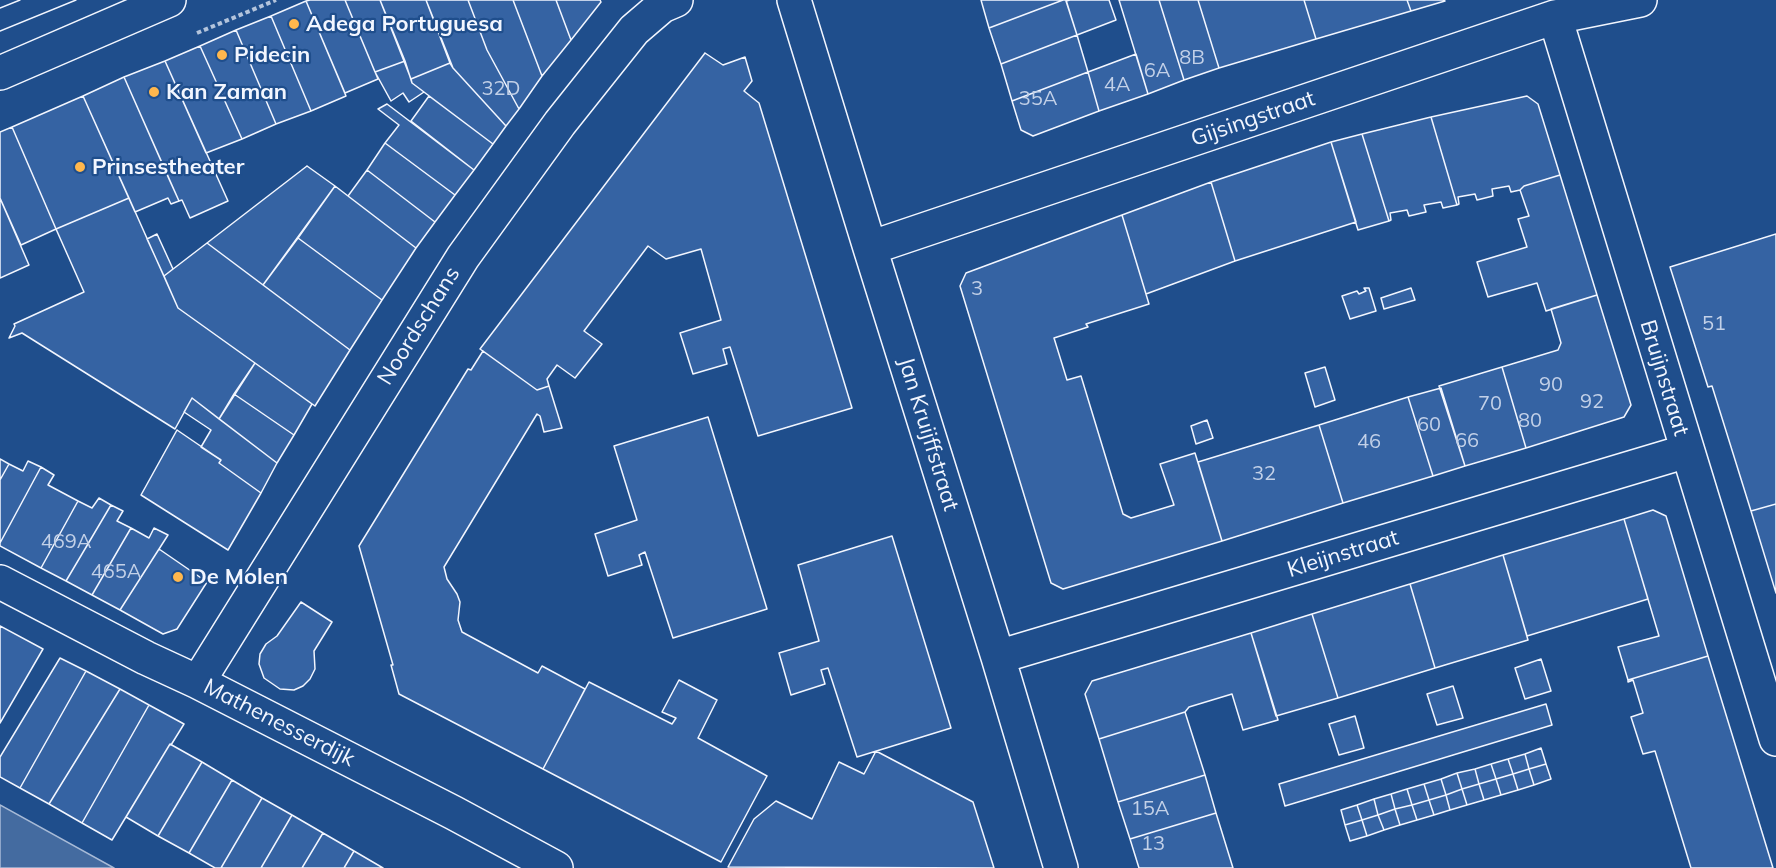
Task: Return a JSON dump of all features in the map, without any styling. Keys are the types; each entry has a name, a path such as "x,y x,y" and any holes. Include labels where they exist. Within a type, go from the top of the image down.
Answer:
{"street":[{"path":"0,73 169,0"},
{"name":"Noordschans","path":"198,682 463,257 560,123 634,30 662,6 676,0"},
{"name":"Jan Kruijffstraat","path":"794,0 998,657 1061,868"},
{"name":"Gijsingstraat","path":"870,248 1555,17 1640,0"},
{"name":"Bruijnstraat","path":"1555,17 1776,739"},
{"name":"Kleijnstraat","path":"998,657 1687,451"},
{"name":"Mathenesserdijk","path":"0,582 454,813 556,868"}],"water":[{"path":"0,805 114,868 0,868"}],"building":[{"path":"345,0 378,79 345,93 306,1"},
{"path":"345,0 380,0 405,61 375,72"},
{"path":"380,0 426,0 450,63 411,79"},
{"path":"426,0 468,0 487,50 519,109 506,126 453,68"},
{"path":"468,0 513,0 542,76 519,109 487,50"},
{"path":"513,0 556,0 571,40 542,76"},
{"path":"556,0 600,0 601,2 571,40"},
{"path":"981,0 1063,0 989,28"},
{"path":"1066,0 1077,35 1001,64 989,28"},
{"path":"1109,0 1116,20 1077,35 1066,1"},
{"path":"1119,0 1159,0 1184,80 1148,94"},
{"path":"1159,0 1198,0 1219,68 1184,80"},
{"path":"1198,0 1304,0 1316,39 1219,68"},
{"path":"1304,0 1407,0 1411,11 1316,39"},
{"path":"1407,0 1444,0 1445,1 1411,11"},
{"path":"306,1 346,96 311,111 271,16"},
{"path":"271,16 311,111 276,124 236,30"},
{"path":"236,30 276,124 242,139 200,46"},
{"path":"1077,35 1088,72 1012,101 1001,64"},
{"path":"200,46 242,139 206,153 165,61"},
{"path":"705,53 723,65 745,57 752,81 744,91 759,103 852,408 758,436 730,347 723,349 727,364 693,374 680,333 721,320 701,249 666,259 648,246 584,331 602,344 575,378 557,365 547,379 549,386 537,390 480,349"},
{"path":"1136,54 1148,94 1099,111 1088,72"},
{"path":"165,61 228,201 190,218 182,200 179,201 124,77"},
{"path":"405,61 412,83 424,92 409,102 403,93 391,101 375,72"},
{"path":"450,63 506,126 493,144 412,83 411,79"},
{"path":"1088,72 1099,111 1033,136 1021,130 1012,101"},
{"path":"124,77 179,201 171,204 168,198 135,212 83,96"},
{"path":"83,96 129,198 56,229 12,127"},
{"path":"429,96 493,144 474,170 411,121"},
{"path":"1527,96 1538,104 1560,175 1511,192 1509,186 1492,189 1493,196 1477,200 1475,194 1458,197 1459,204 1457,205 1431,117"},
{"path":"387,104 474,170 455,195 385,143 399,125 378,109"},
{"path":"1431,117 1457,205 1443,208 1441,202 1424,205 1426,212 1409,216 1407,210 1390,213 1391,220 1389,221 1362,134"},
{"path":"12,127 56,229 21,245 0,198 0,132"},
{"path":"1362,134 1389,221 1358,230 1331,142"},
{"path":"1331,142 1356,222 1235,261 1211,182"},
{"path":"385,143 455,195 435,222 367,170"},
{"path":"307,166 335,186 263,285 207,243"},
{"path":"367,170 435,222 416,248 348,196"},
{"path":"1560,175 1597,295 1546,311 1537,283 1488,297 1477,262 1527,247 1518,219 1529,216 1520,190 1524,186"},
{"path":"1211,182 1235,261 1146,294 1122,215"},
{"path":"335,186 416,248 382,300 298,238"},
{"path":"0,198 29,265 0,278"},
{"path":"129,198 178,308 255,363 219,419 192,398 175,429 22,333 9,338 14,324 84,292 56,229"},
{"path":"1122,215 1149,304 1086,324 1088,327 1054,338 1067,380 1081,376 1123,514 1131,518 1174,505 1160,464 1195,453 1222,541 1063,589 1051,583 960,286 966,273"},
{"path":"157,234 173,269 164,276 147,239"},
{"path":"1776,234 1776,504 1751,511 1712,386 1708,387 1670,267"},
{"path":"298,238 382,300 350,350 263,285"},
{"path":"207,243 350,350 315,406 178,308 164,276"},
{"path":"1364,288 1369,288 1376,311 1350,319 1342,296 1357,291 1359,294 1366,291"},
{"path":"1411,288 1415,300 1384,309 1381,298"},
{"path":"1597,295 1631,405 1624,417 1526,448 1502,367 1558,350 1561,343 1551,309"},
{"path":"483,351 537,390 549,386 562,428 544,432 540,416 537,414 444,567 447,579 460,602 458,620 462,632 538,673 542,666 585,689 543,769 399,694 359,546 468,369 471,370"},
{"path":"255,363 312,404 294,435 234,394"},
{"path":"1325,367 1335,400 1315,407 1305,373"},
{"path":"1502,367 1526,448 1465,466 1439,386"},
{"path":"1441,388 1465,466 1433,476 1408,397"},
{"path":"234,394 294,435 277,463 219,419"},
{"path":"1408,397 1433,476 1343,503 1319,425"},
{"path":"192,398 277,463 261,493 219,463 221,460 201,447 211,430 184,412"},
{"path":"708,417 767,609 673,638 645,552 639,555 642,565 608,576 595,534 637,520 614,446"},
{"path":"1207,420 1213,438 1196,444 1191,426"},
{"path":"1319,425 1343,503 1222,541 1198,462"},
{"path":"177,430 221,460 219,463 261,493 228,550 141,495"},
{"path":"0,459 9,464 0,480"},
{"path":"28,461 41,467 0,543 0,480 9,464 23,471"},
{"path":"41,467 54,475 48,485 78,501 41,568 0,546 0,543"},
{"path":"99,498 111,505 66,581 41,568 78,501 92,508"},
{"path":"1776,504 1776,593 1751,511"},
{"path":"111,505 123,511 117,521 131,528 92,595 66,581"},
{"path":"1653,510 1666,516 1708,656 1628,680 1618,647 1659,636 1624,519"},
{"path":"1624,519 1648,599 1527,636 1503,555"},
{"path":"131,528 149,538 154,528 168,535 120,610 92,595"},
{"path":"892,536 951,728 857,757 828,668 821,670 825,684 791,695 779,653 819,641 798,565"},
{"path":"159,549 207,582 177,629 163,634 120,610"},
{"path":"1503,555 1528,640 1435,668 1410,584"},
{"path":"1410,584 1435,668 1338,698 1312,614"},
{"path":"301,602 332,622 314,651 315,669 310,679 303,686 294,690 280,689 264,678 259,664 260,654 266,644 277,636"},
{"path":"1312,614 1338,698 1276,716 1251,633"},
{"path":"0,626 43,649 0,723"},
{"path":"1251,633 1278,720 1243,730 1232,694 1189,707 1185,712 1099,739 1085,694 1092,681"},
{"path":"1708,656 1773,868 1691,868 1655,751 1643,754 1631,717 1643,713 1633,680 1628,682 1628,680"},
{"path":"60,658 86,671 20,788 0,777 0,757"},
{"path":"1541,659 1551,691 1525,699 1515,668"},
{"path":"86,671 120,689 49,804 20,788"},
{"path":"679,680 717,700 698,738 767,776 721,862 543,769 589,682 672,724 676,718 662,712"},
{"path":"1453,686 1463,718 1437,725 1427,694"},
{"path":"120,689 149,705 82,823 49,804"},
{"path":"1546,704 1552,725 1285,806 1279,784"},
{"path":"149,705 184,724 112,840 82,823"},
{"path":"1185,712 1205,775 1118,802 1099,739"},
{"path":"1355,716 1364,748 1339,755 1329,724"},
{"path":"170,744 202,762 158,836 126,817"},
{"path":"1541,748 1546,764 1529,769 1525,754"},
{"path":"876,751 973,802 994,868 728,867 754,819 776,801 812,819 839,762 864,774"},
{"path":"1525,754 1529,769 1513,774 1508,759"},
{"path":"1508,759 1513,774 1496,779 1491,764"},
{"path":"202,762 232,780 189,853 158,836"},
{"path":"1491,764 1496,779 1479,784 1475,769"},
{"path":"1546,764 1551,779 1534,785 1529,769"},
{"path":"1475,769 1479,784 1462,789 1457,773"},
{"path":"1529,769 1534,785 1518,790 1513,774"},
{"path":"1457,773 1462,789 1446,795 1441,779"},
{"path":"1513,774 1518,790 1501,795 1496,779"},
{"path":"1205,775 1216,813 1130,839 1118,802"},
{"path":"1441,779 1446,795 1429,800 1424,784"},
{"path":"1496,779 1501,795 1484,800 1479,784"},
{"path":"232,780 262,798 221,868 215,868 189,853"},
{"path":"1424,784 1429,800 1412,805 1407,789"},
{"path":"1479,784 1484,800 1467,805 1462,789"},
{"path":"1407,789 1412,805 1395,809 1391,794"},
{"path":"1462,789 1467,805 1450,810 1446,795"},
{"path":"1391,794 1395,809 1378,815 1374,799"},
{"path":"1446,795 1450,810 1434,815 1429,800"},
{"path":"262,798 292,815 261,868 221,868"},
{"path":"1374,799 1378,815 1362,820 1357,805"},
{"path":"1429,800 1434,815 1417,820 1412,805"},
{"path":"1357,805 1362,820 1345,825 1341,810"},
{"path":"1412,805 1417,820 1400,825 1395,809"},
{"path":"1395,809 1400,825 1384,830 1378,815"},
{"path":"1216,813 1233,868 1139,868 1130,839"},
{"path":"292,815 323,833 302,868 261,868"},
{"path":"1378,815 1384,830 1367,836 1362,820"},
{"path":"1362,820 1367,836 1350,841 1345,825"},
{"path":"323,833 354,851 344,868 302,868"},
{"path":"354,851 383,868 344,868"}],"tram line":[{"path":"0,8 20,0"},
{"path":"0,31 76,0"}],"place":[{"name":"Adega Portuguesa","path":"294,24"},
{"name":"Pidecin","path":"222,55"},
{"name":"Kan Zaman","path":"154,92"},
{"name":"Prinsestheater","path":"80,167"},
{"name":"De Molen","path":"178,577"}]}
